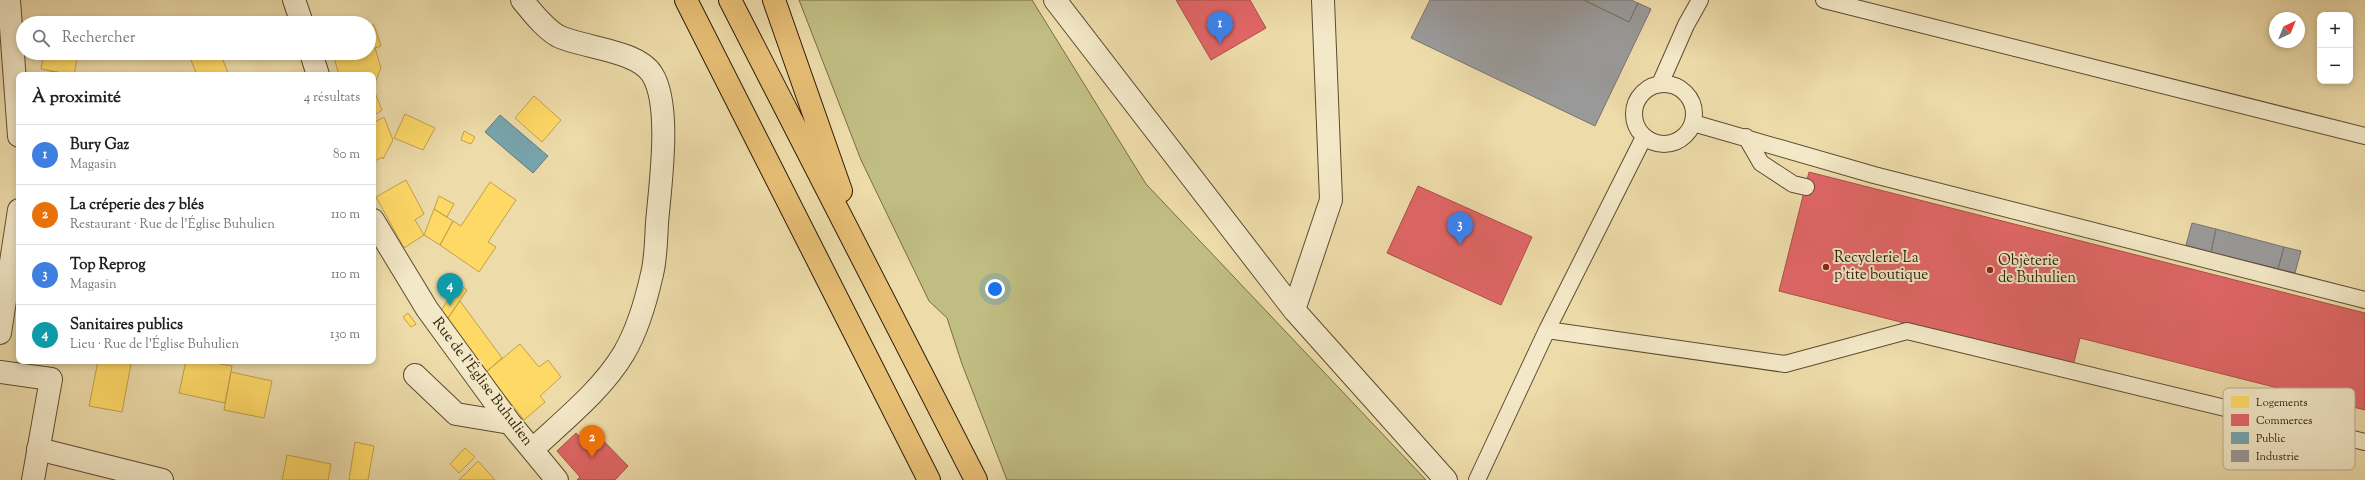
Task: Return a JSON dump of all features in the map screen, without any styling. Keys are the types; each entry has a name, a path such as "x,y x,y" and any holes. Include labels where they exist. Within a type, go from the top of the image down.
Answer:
{"highway":[{"path":"686,0 929,480"},
{"path":"730,0 976,480"},
{"path":"774,0 869,272"}],"street":[{"path":"294,0 300,16"},
{"path":"522,0 540,20 558,35 638,61 652,73 662,104 663,158 653,272 642,316 624,353 606,378 533,449"},
{"path":"1055,0 1294,310 1446,480"},
{"path":"1294,310 1331,200 1323,0"},
{"path":"6,13 16,108"},
{"path":"313,60 317,72"},
{"name":"Rue de l'Église Buhulien","path":"376,225 427,309 510,423 533,449 557,480"},
{"path":"0,333 16,229"},
{"path":"0,372 51,379 33,480"},
{"path":"415,375 456,414 510,423"},
{"path":"38,449 162,480"}],"lane":[{"path":"1660,84 1686,25 1700,0"},
{"path":"1824,0 2365,136"},
{"path":"1660,84 1670,84 1687,94 1692,103 1693,123 1684,137 1668,144 1651,141 1644,137 1635,120 1637,101 1643,93 1660,84"},
{"path":"1693,123 1874,174 2365,300"},
{"path":"1477,480 1547,330 1644,137"},
{"path":"1746,137 1761,163 1792,184 1806,187"},
{"path":"1547,330 1785,364 1907,331 2223,408"},
{"path":"2355,440 2365,442"}],"shaded area":[{"path":"799,0 1032,0 1146,184 1426,480 1007,480 962,364 947,318 929,301 861,160"}],"building: Logements":[{"path":"376,31 381,46 376,48"},
{"path":"376,51 381,68 376,80 376,72 338,72 335,60 376,60"},
{"path":"43,60 77,60 75,72 58,72 41,69"},
{"path":"191,60 223,60 228,72 196,72"},
{"path":"376,95 382,110 376,114"},
{"path":"534,96 561,120 542,142 515,118"},
{"path":"405,114 435,128 423,150 394,138"},
{"path":"384,117 393,140 383,159 382,157 376,160 376,121"},
{"path":"464,131 475,137 471,144 461,140"},
{"path":"406,180 424,214 415,220 424,235 404,248 376,197"},
{"path":"490,182 516,200 488,242 496,247 479,272 440,245 453,221 461,226"},
{"path":"439,196 454,204 447,217 434,209"},
{"path":"434,209 453,221 440,245 424,235"},
{"path":"459,284 467,290 446,321 440,312"},
{"path":"460,301 502,358 486,372 446,321"},
{"path":"408,313 416,324 411,327 403,317"},
{"path":"520,344 539,367 548,360 561,377 540,396 545,402 524,420 486,372"},
{"path":"97,364 131,364 122,412 89,406"},
{"path":"185,364 221,364 232,366 225,403 179,393"},
{"path":"231,372 272,381 264,418 224,410"},
{"path":"355,442 374,446 368,480 349,480"},
{"path":"465,448 475,457 459,473 450,464"},
{"path":"287,455 331,464 328,480 282,480"},
{"path":"478,461 495,480 459,480"}],"building: Commerces":[{"path":"1176,0 1250,0 1266,28 1211,60"},
{"name":"Objèterie de Buhulien","path":"1809,172 2365,313 2365,410 2355,407 2355,388 2278,388 2080,338 2073,366 1779,291"},
{"path":"1418,186 1532,237 1501,305 1387,253"},
{"path":"590,427 628,466 615,480 577,480 580,477 557,451 576,433 580,437"}],"building: Public":[{"path":"500,115 548,156 533,173 485,132"}],"building: Industrie":[{"path":"1430,0 1584,0 1629,22 1638,3 1651,9 1595,126 1411,38"},
{"path":"1584,0 1631,0 1638,3 1629,22"},
{"path":"2192,223 2216,229 2211,252 2186,245"},
{"path":"2216,229 2284,247 2278,269 2211,252"},
{"path":"2284,247 2301,251 2295,273 2278,269"}],"place":[{"name":"Bury Gaz","path":"1220,44"},
{"name":"Top Reprog","path":"1460,245"},
{"name":"Recyclerie La p'tite boutique","path":"1826,267"},
{"name":"Objèterie de Buhulien","path":"1990,270"},
{"name":"Sanitaires publics","path":"450,306"},
{"name":"La créperie des 7 blés","path":"592,458"}]}
